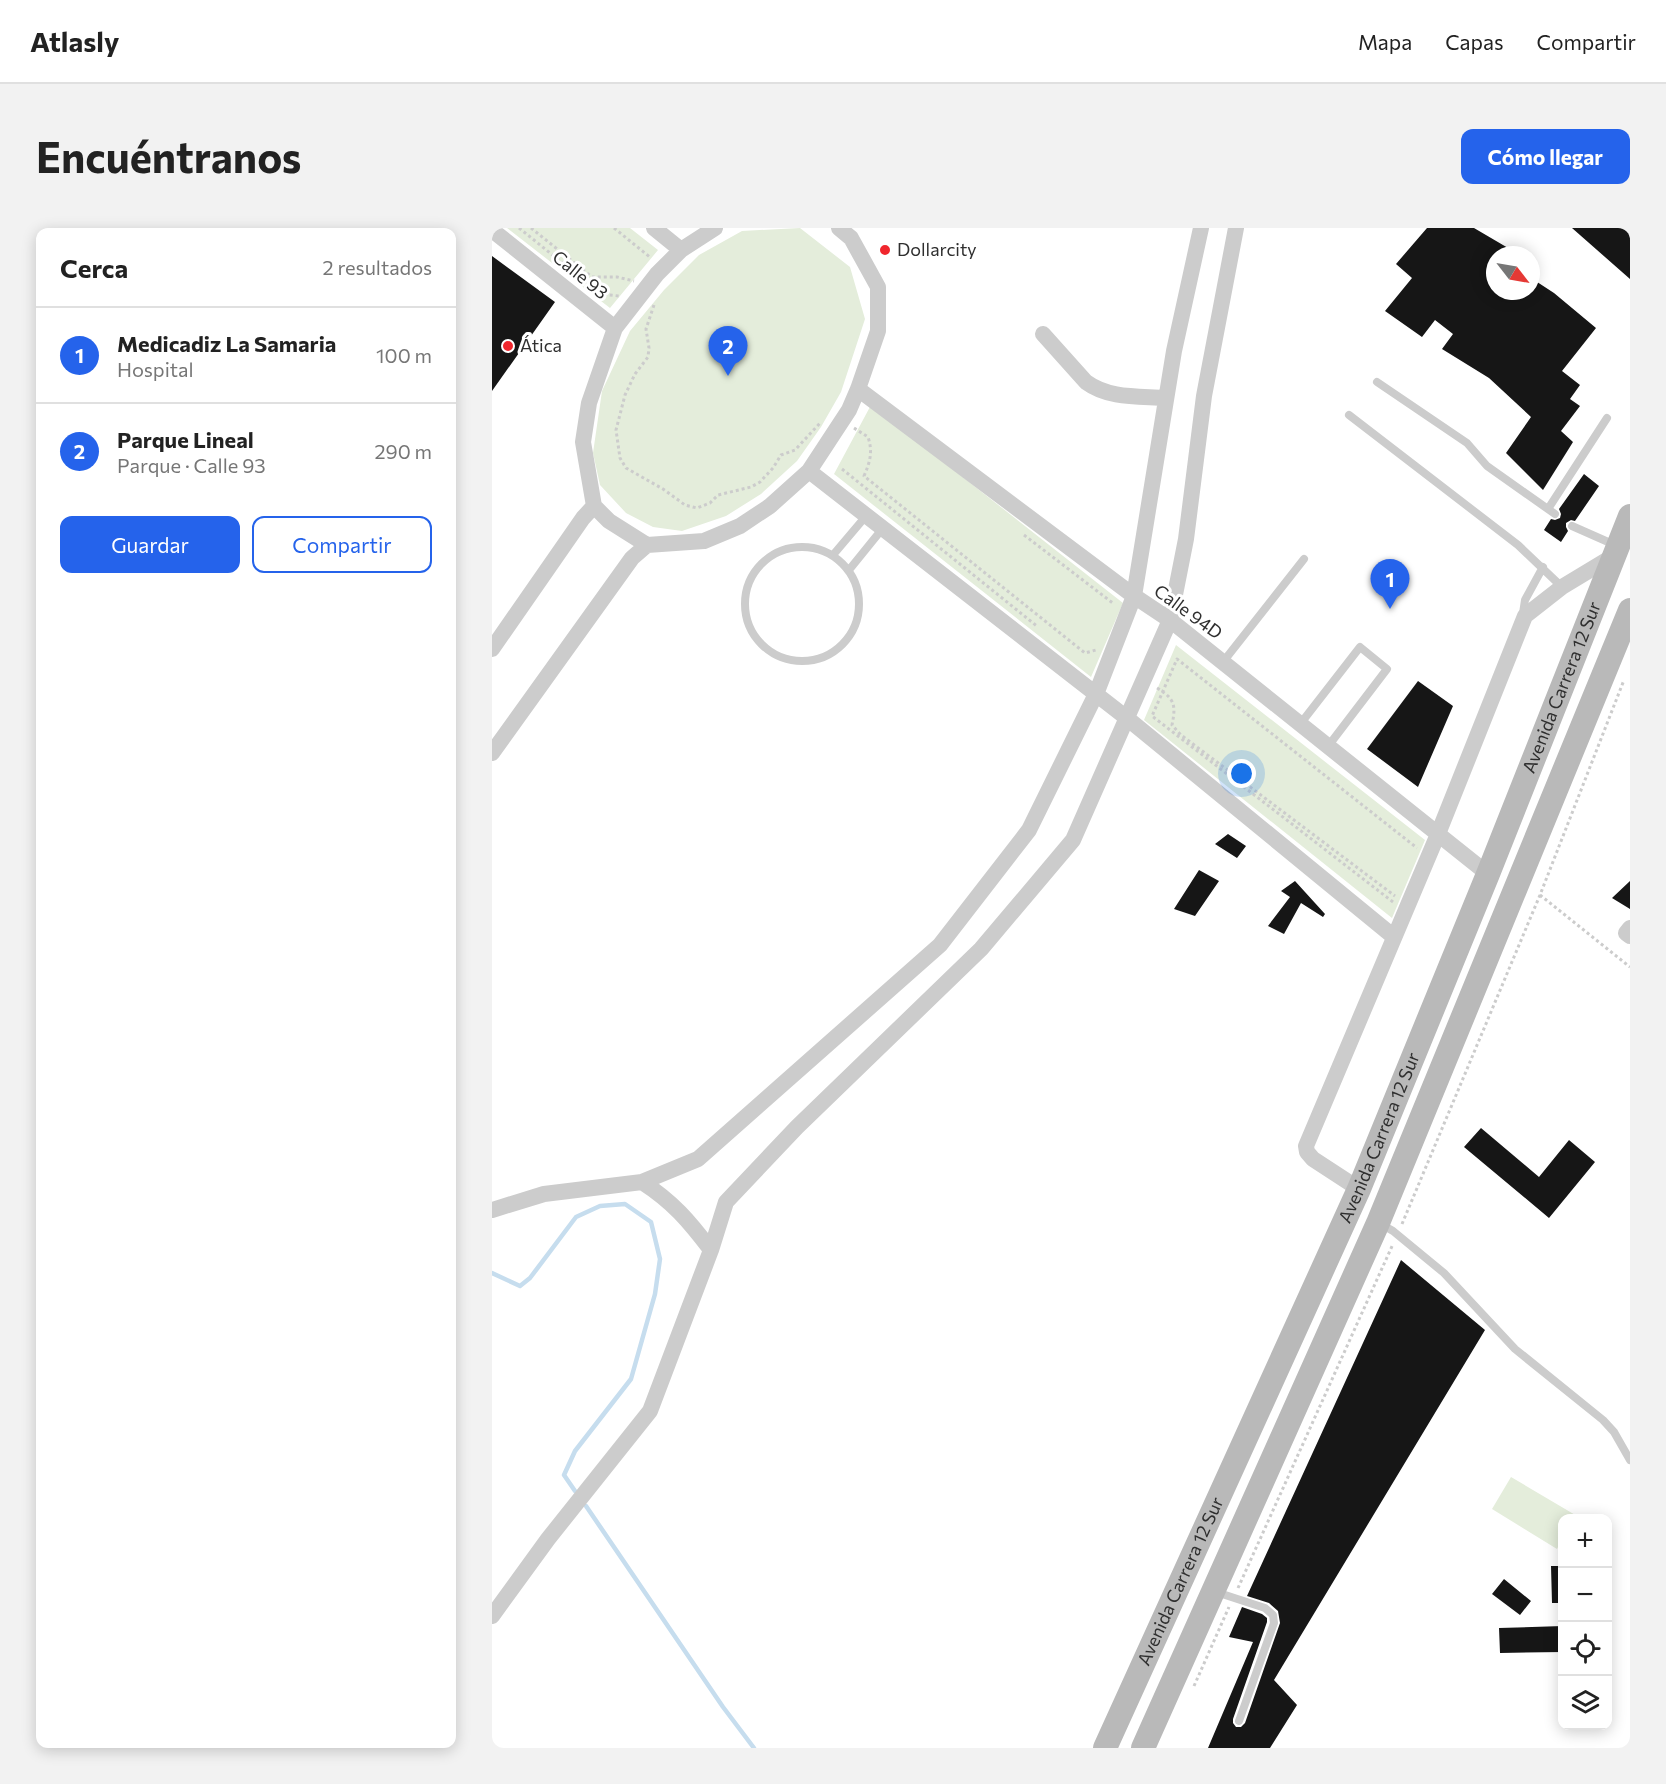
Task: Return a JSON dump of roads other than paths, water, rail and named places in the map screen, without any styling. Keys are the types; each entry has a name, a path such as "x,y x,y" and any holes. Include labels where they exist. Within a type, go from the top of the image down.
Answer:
{"street":[{"path":"654,228 681,249"},
{"path":"715,228 681,249 615,328 589,403 583,442 594,506 609,521 647,545 704,541 740,526 770,506 809,471 842,422 858,389 878,331 878,287 850,231"},
{"path":"492,1210 543,1194 642,1182 698,1159 940,945 1029,830 1096,694 1134,596 1174,351 1201,228"},
{"name":"Calle 93","path":"492,230 615,328"},
{"path":"492,1616 548,1539 650,1411 711,1250 726,1202 797,1127 981,949 1073,840 1170,620 1186,539 1204,396 1233,230"},
{"path":"1043,334 1094,388 1114,395 1166,398"},
{"name":"Calle 94D","path":"858,389 1134,596 1170,620 1488,874"},
{"path":"809,471 1128,719 1394,937"},
{"path":"492,649 583,518 594,506"},
{"name":"Avenida Carrera 12 Sur","path":"1105,1748 1359,1189 1488,874 1630,516"},
{"path":"492,753 632,558 647,545"},
{"path":"1359,1189 1313,1159 1307,1152 1306,1146 1438,834 1525,616 1562,587 1616,551"},
{"name":"Avenida Carrera 12 Sur","path":"1143,1748 1378,1223 1630,610"},
{"path":"1630,928 1626,933 1630,936"},
{"path":"642,1182 666,1198 690,1222 711,1250"}],"lane":[{"path":"1377,382 1467,443 1487,466 1551,512 1607,418"},
{"path":"1349,415 1518,545 1562,587"},
{"path":"833,555 866,516"},
{"path":"1572,526 1616,551"},
{"path":"849,570 883,528"},
{"path":"811,546 833,555 849,570 858,592 858,617 848,638 829,654 806,661 782,658 762,645 748,626 744,602 750,578 765,559 787,548 811,546"},
{"path":"1223,662 1304,559"},
{"path":"1525,616 1523,613 1525,600 1543,567"},
{"path":"1301,723 1360,647 1387,669 1329,745"},
{"path":"1378,1223 1393,1231 1444,1273 1515,1349 1603,1420 1614,1432 1630,1460"},
{"path":"1213,1591 1265,1608 1273,1615 1274,1623 1239,1721"}],"waterway":[{"path":"492,1273 520,1286 530,1278 576,1217 600,1206 625,1204 651,1222 660,1259 655,1294 631,1379 575,1451 564,1475 575,1491"},
{"path":"586,1506 723,1707 754,1748"}],"place":[{"name":"Dollarcity","path":"885,250"},
{"name":"Ática","path":"508,346"},
{"name":"Parque Lineal","path":"728,376"},
{"name":"Medicadiz La Samaria","path":"1390,609"}]}
